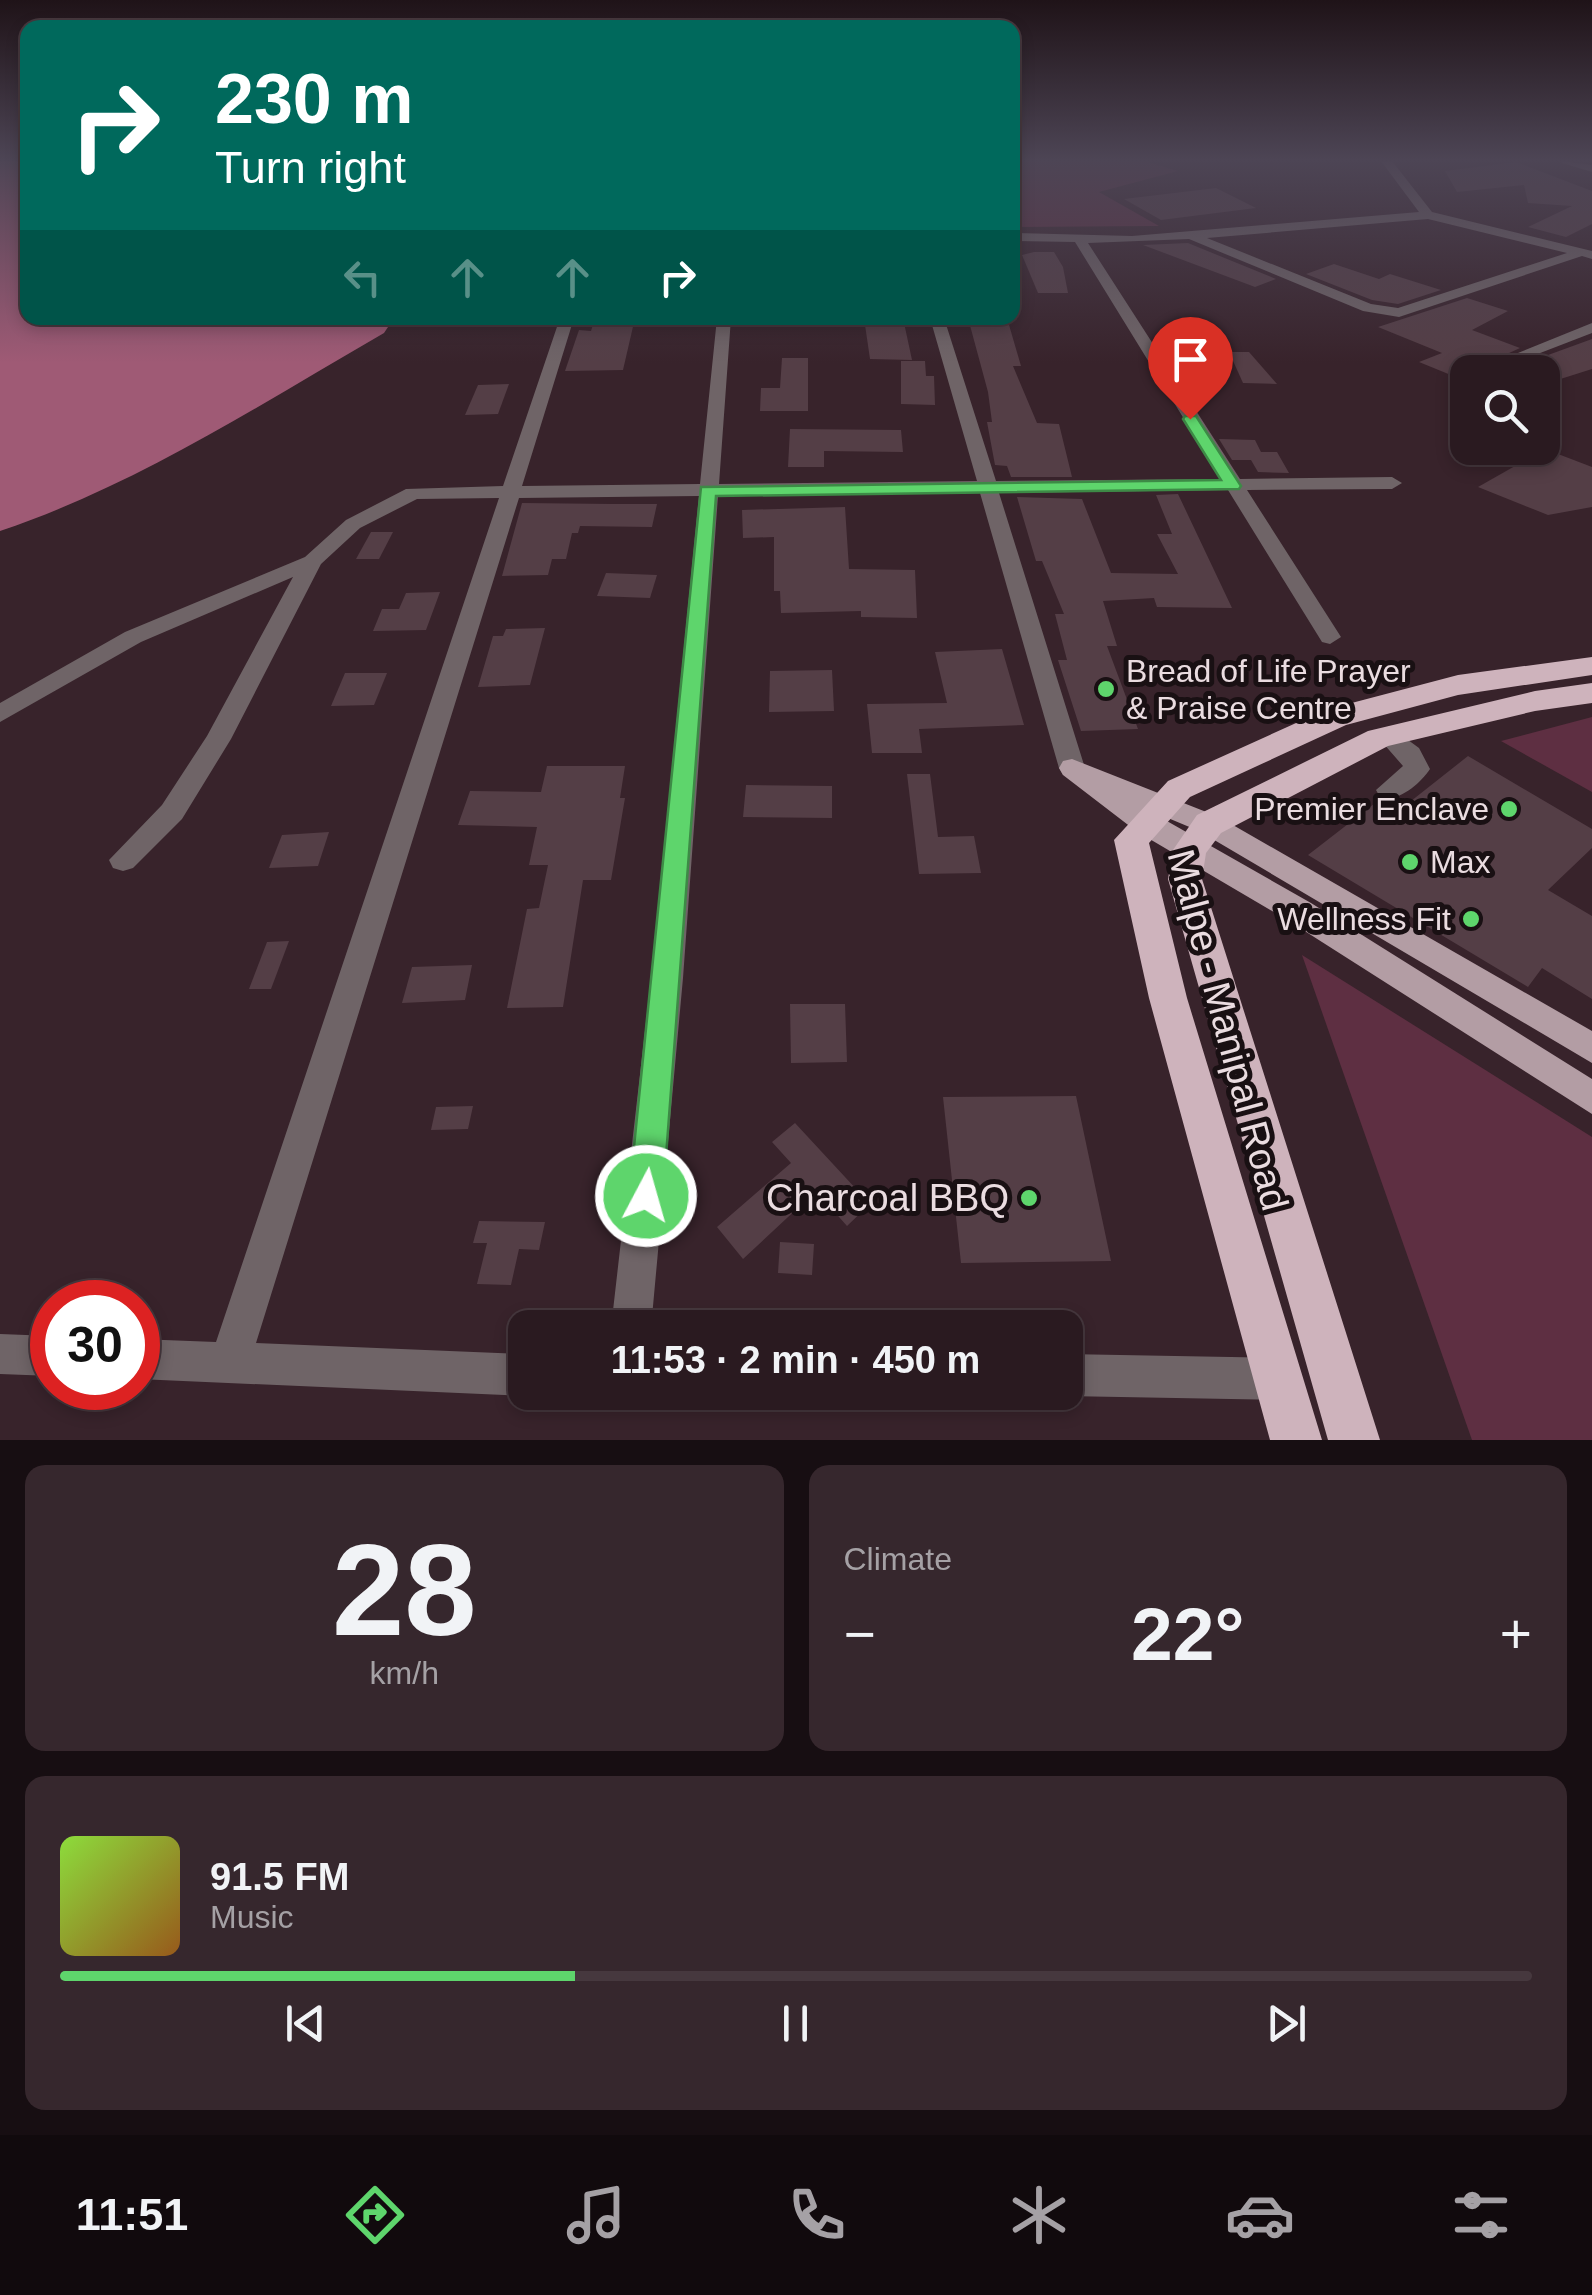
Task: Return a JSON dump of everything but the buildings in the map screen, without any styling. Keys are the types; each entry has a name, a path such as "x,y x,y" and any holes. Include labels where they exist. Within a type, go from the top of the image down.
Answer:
{"highway":[{"path":"1156,814 1179,789 1336,717 1458,684 1592,666"},
{"name":"Malpe - Manipal Road","path":"1354,1440 1186,879 1200,837 1388,736 1535,701 1592,693"},
{"name":"Malpe - Manipal Road","path":"1156,814 1131,840 1136,876 1296,1440"}],"main road":[{"path":"1072,768 1200,837 1300,876 1592,1048"},
{"path":"1200,837 1300,912 1592,1098"}],"street":[{"path":"1020,237 1080,239 1270,228"},
{"path":"1487,228 1588,251"},
{"path":"1189,235 1368,308 1399,313 1588,251"},
{"path":"1080,239 1330,637"},
{"path":"229,1363 565,325"},
{"path":"632,1310 667,978 723,325"},
{"path":"939,325 1072,768"},
{"path":"1521,355 1592,328"},
{"path":"0,714 133,637 312,560 353,524 413,493 1392,483"},
{"path":"123,860 172,812 218,739 312,560"},
{"path":"1388,736 1410,754 1417,769 1388,790"},
{"path":"0,1354 30,1355"},
{"path":"160,1360 508,1373"},
{"path":"1083,1376 1279,1379"}],"shaded area":[{"path":"0,228 20,228 20,325 389,325 384,333 149,467 0,531"},
{"path":"1592,717 1592,792 1501,741"},
{"path":"1302,955 1592,1137 1592,1440 1472,1440"}],"place":[{"name":"Bread of Life Prayer & Praise Centre","path":"1106,689"},
{"name":"Premier Enclave","path":"1509,809"},
{"name":"Max","path":"1410,862"},
{"name":"Wellness Fit","path":"1471,919"},
{"name":"Charcoal BBQ","path":"1029,1198"}],"route":[{"path":"646,1196 707,490 1233,486 1190,419"}]}
